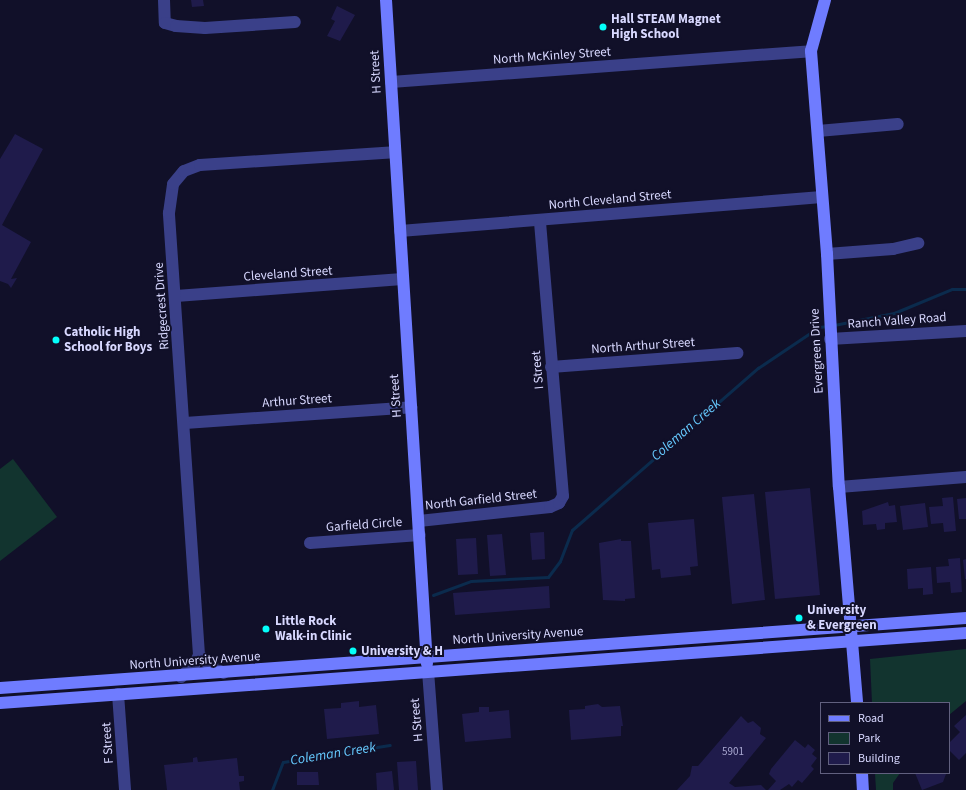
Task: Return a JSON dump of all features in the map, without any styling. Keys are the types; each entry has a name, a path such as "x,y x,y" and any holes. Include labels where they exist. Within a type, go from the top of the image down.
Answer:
{"main road":[{"name":"H Street","path":"386,0 394,152 428,671"},
{"name":"Evergreen Drive","path":"825,0 811,51 826,254 839,487 857,702"},
{"name":"North University Avenue","path":"0,688 181,677 427,656 966,618"},
{"name":"North University Avenue","path":"0,703 747,648 852,643 966,633"},
{"path":"862,774 863,790"}],"street":[{"path":"164,0 165,23 176,26 205,28 295,22"},
{"name":"North McKinley Street","path":"391,82 811,51"},
{"path":"818,131 898,124"},
{"name":"Ridgecrest Drive","path":"199,654 185,423 169,200 173,184 184,172 207,165 394,152"},
{"name":"North Cleveland Street","path":"400,231 822,197"},
{"name":"I Street","path":"540,220 563,491 559,503 546,508"},
{"path":"826,254 893,249 918,243"},
{"name":"Cleveland Street","path":"176,296 402,279"},
{"name":"Ranch Valley Road","path":"830,330 966,331"},
{"name":"North Arthur Street","path":"552,368 737,353"},
{"name":"Arthur Street","path":"185,423 411,407"},
{"path":"839,487 966,477"},
{"name":"North Garfield Street","path":"418,521 546,508"},
{"name":"Garfield Circle","path":"310,543 420,535"},
{"path":"181,677 194,666 199,654 212,667 224,673"},
{"name":"H Street","path":"428,671 437,790"},
{"name":"F Street","path":"118,694 125,790"}],"green space":[{"path":"13,459 57,517 0,561 0,469"},
{"path":"966,649 966,701 950,714 950,702 872,702 870,659"},
{"path":"875,774 899,774 893,783 893,790 876,790"}],"building":[{"path":"191,0 203,0 204,6 192,7"},
{"path":"337,6 355,15 340,41 327,36 335,21 331,19"},
{"path":"15,134 43,149 2,225 31,242 11,279 17,278 11,288 8,284 0,281 0,159"},
{"path":"810,488 820,595 775,599 765,492"},
{"path":"754,494 765,600 732,604 722,497"},
{"path":"953,497 956,531 944,532 943,523 931,524 929,507 943,506 942,498"},
{"path":"966,498 966,519 959,519 957,499"},
{"path":"888,502 889,506 895,505 897,522 885,523 885,529 877,530 876,524 863,525 862,511"},
{"path":"925,503 928,527 903,530 900,506"},
{"path":"694,519 698,566 690,567 691,575 661,578 660,569 652,570 648,523"},
{"path":"544,532 545,559 532,560 530,533"},
{"path":"502,534 506,575 490,576 487,535"},
{"path":"476,538 478,574 458,575 456,539"},
{"path":"621,539 621,541 631,541 635,598 625,599 625,601 603,600 599,543"},
{"path":"960,558 962,592 951,593 950,582 937,583 936,567 949,566 948,559"},
{"path":"966,559 966,579 965,579 963,560"},
{"path":"931,567 933,594 923,595 923,588 908,589 907,569"},
{"path":"549,586 550,608 455,615 453,593"},
{"path":"359,701 359,707 376,705 379,734 327,739 324,709 341,708 341,703"},
{"path":"598,704 602,707 620,706 623,726 621,726 621,736 571,740 569,710 585,709 585,706"},
{"path":"479,707 489,707 489,712 509,710 511,738 465,742 462,714 479,712"},
{"path":"966,715 966,753 959,760 950,751 950,742 960,732 954,726"},
{"path":"741,716 748,723 753,721 761,728 760,734 766,738 729,783 735,787 761,785 766,790 677,790 690,776 692,766 698,766"},
{"path":"795,740 805,748 808,744 815,750 812,754 817,758 811,766 814,769 802,783 798,780 792,787 789,784 780,790 768,790 776,781 769,774 771,769"},
{"path":"197,757 198,762 237,758 239,776 244,776 244,781 239,782 240,790 167,790 164,765 193,762 193,758"},
{"path":"416,761 418,790 399,790 397,762"},
{"path":"392,771 394,790 377,790 376,773"},
{"path":"297,772 318,772 319,785 297,785"},
{"path":"915,774 946,774 943,782 922,790"}],"waterway":[{"name":"Coleman Creek","path":"834,325 894,313 952,289 966,289"},
{"name":"Coleman Creek","path":"433,595 471,581 548,577 560,561 572,530 758,368 819,327 828,326"},
{"name":"Coleman Creek","path":"272,790 283,762 390,745"}],"place":[{"name":"Hall STEAM Magnet High School","path":"603,27"},
{"name":"Catholic High School for Boys","path":"56,340"},
{"name":"University & Evergreen","path":"799,618"},
{"name":"Little Rock Walk-in Clinic","path":"266,629"},
{"name":"University & H","path":"353,651"}]}
